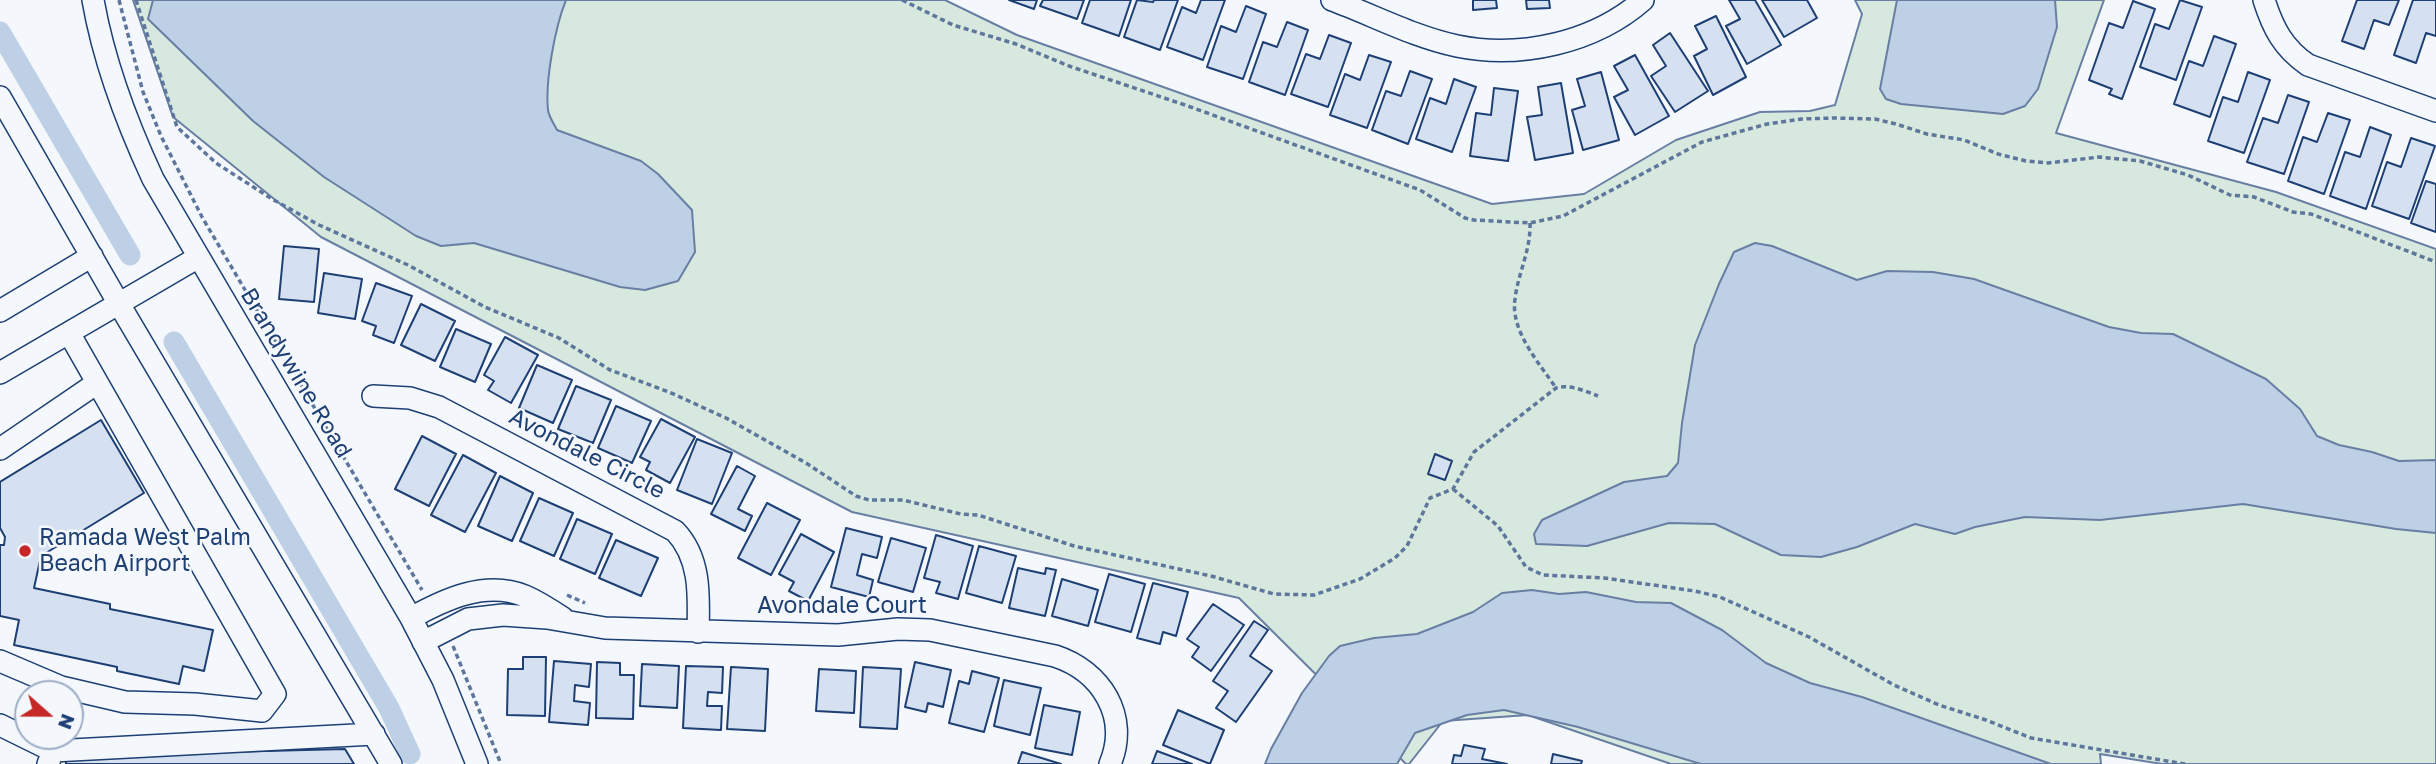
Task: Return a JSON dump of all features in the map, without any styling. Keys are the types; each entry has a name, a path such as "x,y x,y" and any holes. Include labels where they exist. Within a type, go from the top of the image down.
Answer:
{"street":[{"name":"Brandywine Road","path":"93,0 111,76 153,179 411,618 443,680 477,764"},
{"path":"1332,0 1432,39 1490,50 1537,48 1568,41 1611,22 1643,0"},
{"path":"2264,0 2277,35 2296,57 2308,65 2436,111"},
{"path":"1,102 391,764"},
{"path":"0,311 92,256"},
{"path":"0,373 197,258"},
{"path":"0,661 61,687 125,702 195,704 262,711 275,694 69,333"},
{"path":"0,449 97,383"},
{"name":"Avondale Circle","path":"373,396 410,398 439,407 675,531 685,542 699,584 698,632"},
{"path":"411,618 460,594 503,591 528,597 571,623"},
{"name":"Avondale Court","path":"423,642 468,619 485,615 547,618 606,628 698,632 838,635 898,629 930,630 1068,660 1092,676 1105,692 1114,711 1117,740 1110,764"},
{"path":"0,725 50,758 373,734"}],"path":[{"path":"119,0 143,92 161,136 202,217 424,593 431,590"},
{"path":"136,0 177,127 216,163 319,225 408,265 485,307 559,338 610,370 669,392 726,418 806,463 856,496 869,500 903,500 978,515 1073,546 1211,576 1274,594 1314,595 1334,590 1380,569 1407,546 1430,498 1453,489 1474,452 1556,388 1564,386 1598,396"},
{"path":"902,0 953,25 1016,44 1069,66 1198,109 1420,190 1465,218 1474,220 1530,223 1563,216 1702,142 1733,132 1801,119 1875,119 1927,134 1964,140 2026,162 2048,163 2099,157 2140,161 2189,175 2230,195 2254,197 2293,212 2311,214 2436,262"},
{"path":"1530,223 1530,239 1514,299 1514,312 1526,342 1556,388"},
{"path":"1453,489 1498,526 1526,567 1543,575 1616,579 1720,597 1809,637 1894,685 1938,705 2031,738 2185,764"},
{"path":"561,592 589,605"},
{"path":"454,647 501,764"}],"shaded area":[{"path":"133,0 945,0 1017,35 1492,204 1584,194 1676,140 1760,112 1810,111 1835,105 1862,14 1855,0 2104,0 2056,133 2276,192 2436,249 2436,764 2162,764 2100,754 2101,764 1671,764 1528,715 1443,721 1409,764 1406,764 1239,598 852,512 321,237 173,117"}],"water":[{"path":"153,0 566,0 552,54 547,98 548,110 557,130 641,161 658,174 692,210 695,252 678,281 645,290 620,287 474,243 441,246 416,236 324,177 253,121 148,19"},
{"path":"1897,0 2055,0 2057,27 2038,89 2025,106 2003,114 1901,104 1886,99 1880,89"},
{"path":"1755,243 1772,246 1857,280 1887,271 1933,272 1974,279 2109,327 2141,333 2173,334 2266,379 2300,409 2317,436 2339,445 2399,461 2436,460 2436,533 2243,504 2100,520 2025,517 1955,534 1915,524 1857,547 1821,557 1781,555 1715,524 1669,523 1587,546 1536,544 1534,534 1542,520 1624,482 1667,476 1678,463 1695,345 1734,252"},
{"path":"1532,590 1559,594 1586,592 1636,602 1671,603 1722,630 1766,663 1810,683 1862,697 2051,764 1701,764 1578,727 1504,710 1467,715 1415,733 1397,764 1265,764 1302,693 1329,656 1340,646 1374,638 1417,634 1473,612 1502,593"}],"building":[{"path":"1009,0 1037,0 1034,9"},
{"path":"1043,0 1084,0 1077,19 1040,6"},
{"path":"1090,0 1131,0 1119,36 1082,23"},
{"path":"1137,0 1178,0 1160,50 1124,37"},
{"path":"1201,0 1225,0 1203,60 1167,47 1182,7 1196,13"},
{"path":"1473,0 1496,0 1497,8 1473,10"},
{"path":"1526,0 1549,0 1550,8 1527,9"},
{"path":"1729,0 1755,0 1781,45 1747,64 1726,26 1740,19"},
{"path":"1762,0 1807,0 1817,18 1784,37"},
{"path":"2180,0 2202,7 2176,80 2140,67 2155,24 2169,29"},
{"path":"2357,0 2399,0 2389,25 2374,20 2364,49 2342,41"},
{"path":"2413,0 2436,0 2436,36 2426,33 2416,63 2394,55"},
{"path":"2133,1 2155,9 2122,99 2109,94 2112,89 2089,80 2109,23 2123,28"},
{"path":"1246,6 1266,14 1243,79 1207,67 1221,26 1236,32"},
{"path":"1716,16 1746,77 1713,95 1694,56 1707,49 1695,26"},
{"path":"1287,22 1308,30 1285,95 1249,82 1263,42 1277,47"},
{"path":"1670,33 1708,91 1675,112 1651,76 1666,66 1653,45"},
{"path":"1329,35 1351,43 1328,107 1291,94 1306,54 1320,59"},
{"path":"2214,36 2236,44 2210,117 2174,104 2189,61 2203,66"},
{"path":"1369,55 1391,62 1367,128 1330,115 1345,74 1360,80"},
{"path":"1635,55 1669,116 1635,135 1614,97 1628,90 1614,66"},
{"path":"1410,71 1432,79 1408,144 1372,130 1386,91 1401,96"},
{"path":"1601,72 1619,140 1583,150 1572,110 1585,106 1577,79"},
{"path":"2248,72 2270,80 2244,153 2208,141 2223,97 2238,102"},
{"path":"1454,79 1476,87 1452,152 1416,139 1430,98 1446,104"},
{"path":"1561,83 1573,153 1535,160 1527,117 1542,115 1538,87"},
{"path":"1494,88 1518,91 1508,161 1470,156 1476,113 1491,115"},
{"path":"2288,95 2309,102 2284,174 2247,162 2263,118 2278,123"},
{"path":"2328,113 2350,120 2324,194 2288,181 2303,137 2317,142"},
{"path":"2370,127 2391,135 2366,209 2330,196 2345,152 2360,157"},
{"path":"2411,138 2435,146 2409,219 2372,206 2387,162 2401,167"},
{"path":"2426,181 2436,184 2436,232 2411,223"},
{"path":"284,246 319,249 314,302 279,299"},
{"path":"324,273 362,279 355,319 318,313"},
{"path":"376,283 412,296 394,343 373,335 376,326 362,321"},
{"path":"421,304 455,321 435,361 401,345"},
{"path":"456,329 491,344 475,382 440,367"},
{"path":"505,337 538,355 511,403 488,390 494,381 484,375"},
{"path":"537,365 572,380 553,423 519,408"},
{"path":"576,386 611,400 593,443 558,429"},
{"path":"616,406 651,421 632,463 598,448"},
{"path":"661,419 695,437 670,483 646,470 650,462 640,457"},
{"name":"Ramada West Palm Beach Airport","path":"101,420 144,493 41,556 34,588 110,604 110,609 213,630 204,671 183,666 179,684 117,671 117,667 14,645 19,620 0,616 0,545 4,545 5,537 0,528 0,482"},
{"path":"422,436 456,454 429,506 395,489"},
{"path":"697,439 732,453 712,504 677,490"},
{"path":"1435,454 1452,461 1445,480 1428,474"},
{"path":"463,455 496,473 465,532 431,515"},
{"path":"737,466 755,476 738,509 752,516 745,531 711,514"},
{"path":"500,476 533,493 512,541 478,526"},
{"path":"539,498 573,513 554,556 520,541"},
{"path":"767,503 800,520 771,575 738,558"},
{"path":"577,519 612,534 595,574 560,559"},
{"path":"846,528 882,537 877,558 862,554 857,575 873,580 869,597 831,587"},
{"path":"801,534 834,552 808,601 789,591 794,582 779,574"},
{"path":"936,535 973,546 958,599 936,593 940,582 924,578"},
{"path":"891,538 926,548 913,592 878,582"},
{"path":"616,540 658,558 641,596 599,578"},
{"path":"979,546 1016,556 1002,603 966,593"},
{"path":"1018,568 1045,574 1046,568 1056,570 1045,616 1009,608"},
{"path":"1109,574 1145,584 1131,632 1095,622"},
{"path":"1062,579 1098,590 1088,626 1052,616"},
{"path":"1153,583 1188,592 1176,636 1163,632 1160,644 1137,638"},
{"path":"1213,604 1244,625 1211,671 1192,657 1199,647 1187,639"},
{"path":"1254,621 1268,630 1250,656 1272,671 1236,722 1216,708 1228,691 1213,681"},
{"path":"523,657 546,657 545,716 507,715 508,669 523,669"},
{"path":"554,661 591,664 589,687 575,685 574,701 590,703 588,725 549,722"},
{"path":"597,662 620,663 620,675 634,675 633,719 596,718"},
{"path":"915,662 951,670 943,707 928,703 926,712 905,707"},
{"path":"642,664 679,666 677,708 640,706"},
{"path":"686,666 723,667 722,693 708,692 707,706 722,706 721,730 683,728"},
{"path":"731,667 768,669 765,731 727,729"},
{"path":"863,667 901,669 897,729 860,727"},
{"path":"819,669 856,671 854,713 816,711"},
{"path":"972,671 999,678 984,732 949,723 959,681 969,684"},
{"path":"1004,680 1041,688 1030,735 994,726"},
{"path":"1044,705 1080,712 1072,755 1035,748"},
{"path":"1178,710 1224,730 1210,764 1163,745"},
{"path":"1464,745 1485,749 1482,759 1507,764 1452,764 1454,755 1461,756"},
{"path":"345,749 354,764 66,764 66,756"},
{"path":"1157,751 1192,764 1152,764"},
{"path":"1022,752 1061,764 1018,764"},
{"path":"1553,754 1582,761 1581,764 1551,764"}],"waterway":[{"path":"0,32 130,255"},
{"path":"174,342 389,708 410,754"}],"place":[{"name":"Ramada West Palm Beach Airport","path":"25,551"}]}
